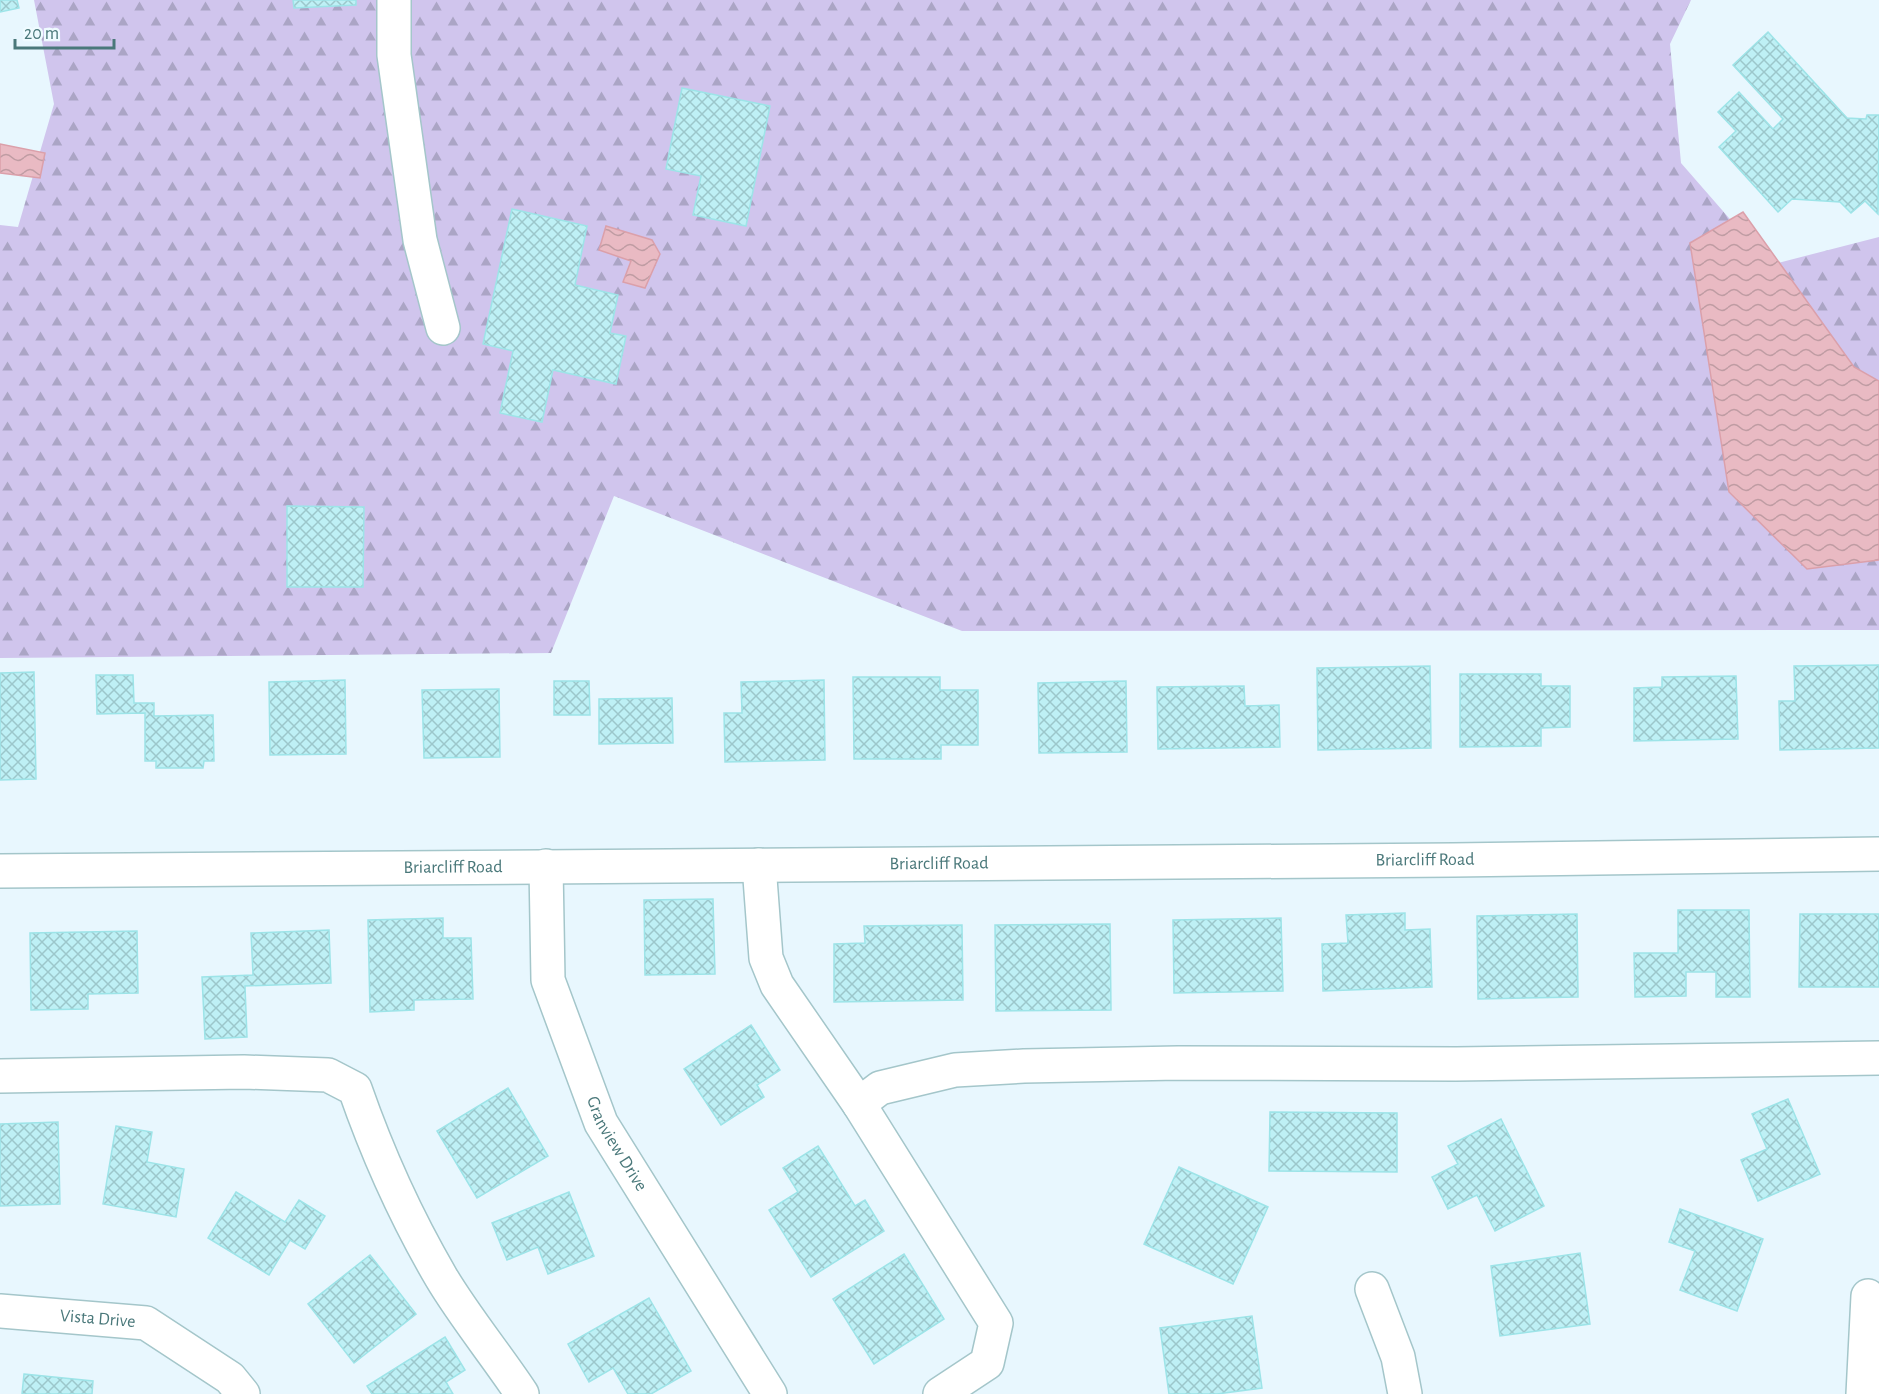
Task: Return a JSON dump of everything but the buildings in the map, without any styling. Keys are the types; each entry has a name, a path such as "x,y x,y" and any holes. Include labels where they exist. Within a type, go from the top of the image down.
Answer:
{"street":[{"path":"394,0 394,55 420,240 443,328"},
{"name":"Briarcliff Road","path":"0,872 1453,860 1879,854"},
{"path":"759,865 766,958 777,985 859,1104 996,1323 987,1363 940,1394"},
{"name":"Granview Drive","path":"546,866 548,980 602,1123 770,1394"},
{"path":"859,1104 880,1088 955,1070 1024,1066 1456,1064 1879,1058"},
{"path":"0,1076 244,1072 328,1075 355,1089 370,1133 392,1185 436,1268 522,1394"},
{"path":"1372,1289 1398,1357 1405,1394"},
{"path":"1863,1394 1868,1296"},
{"name":"Vista Drive","path":"0,1311 146,1323 230,1378 243,1394"}],"green space":[{"path":"34,0 1691,0 1670,44 1681,163 1770,265 1879,237 1879,630 962,631 614,496 551,653 0,658 0,225 18,227 54,104"}],"water":[{"path":"0,144 45,153 40,178 0,173"},
{"path":"1743,212 1854,367 1879,381 1879,560 1807,569 1729,492 1690,243"},
{"path":"606,226 652,240 660,254 645,288 623,282 631,261 599,250"}]}
